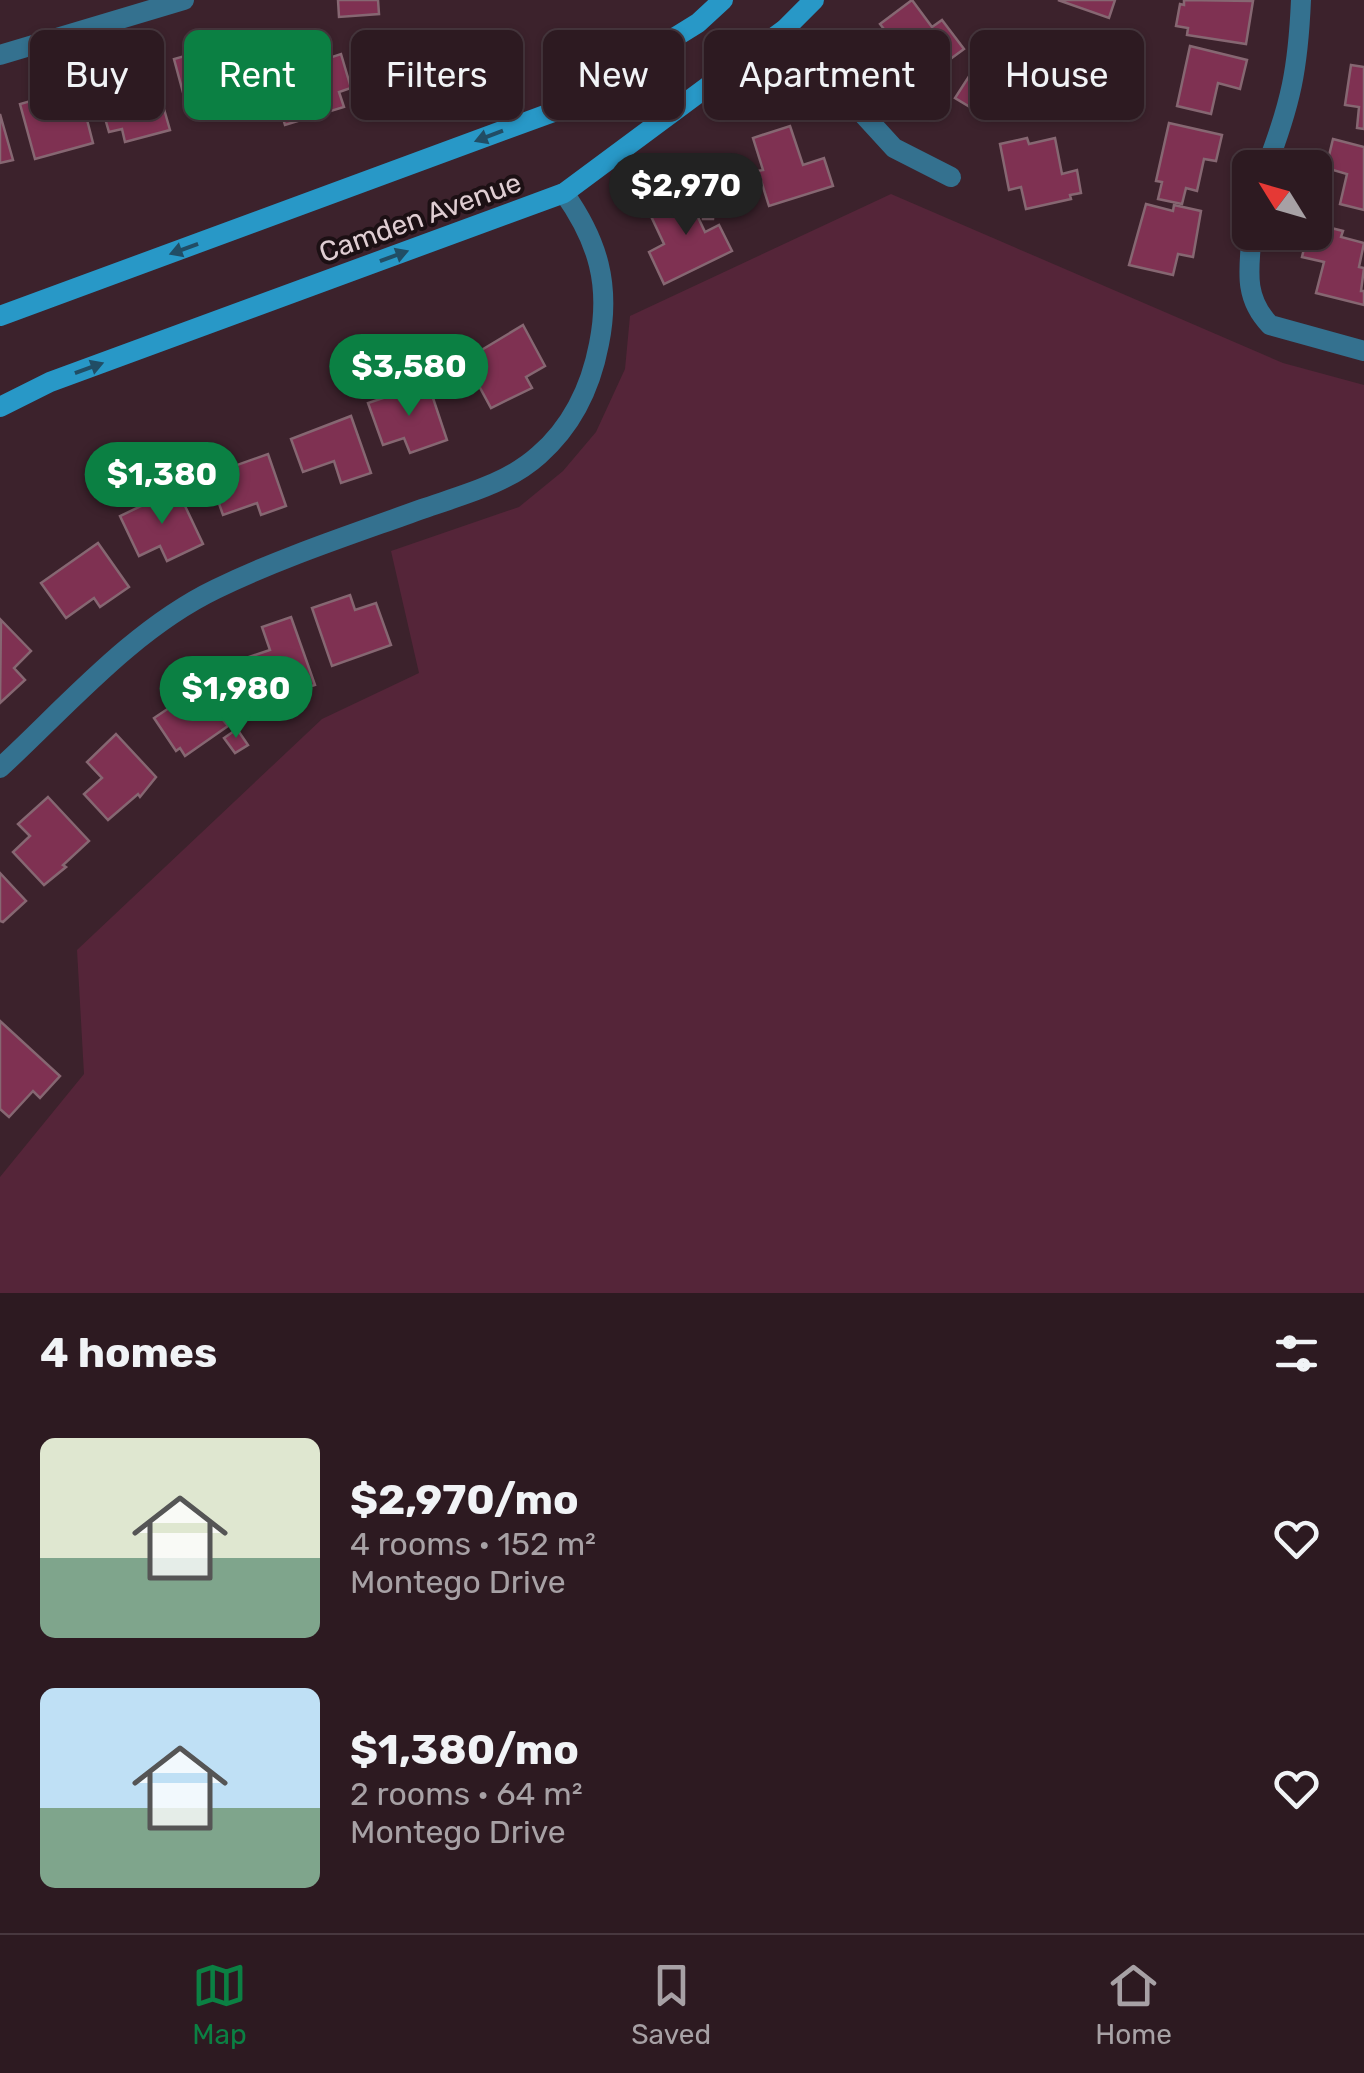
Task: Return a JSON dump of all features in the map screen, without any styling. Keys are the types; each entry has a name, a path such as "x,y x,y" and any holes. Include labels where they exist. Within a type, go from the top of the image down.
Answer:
{"main road":[{"name":"Camden Avenue","path":"0,316 556,111 698,23 722,0"},
{"name":"Camden Avenue","path":"785,30 814,0"},
{"name":"Camden Avenue","path":"0,407 50,382 564,193 704,90"}],"street":[{"path":"0,55 184,0"},
{"path":"1273,150 1287,115 1298,67 1301,0"},
{"path":"868,120 894,148 951,176"},
{"path":"0,768 126,650 214,590 502,480 538,456 575,410 592,378 601,333 604,294 593,239 564,193"},
{"path":"1251,250 1248,282 1254,305 1270,325 1364,351"}],"shaded area":[{"path":"891,194 1283,363 1364,385 1364,1293 0,1293 0,1177 84,1074 77,950 322,719 419,673 391,551 519,507 563,471 596,432 625,369 630,316"}],"building":[{"path":"338,0 378,0 379,14 339,17"},
{"path":"912,0 932,27 942,20 950,30 885,30 880,24"},
{"path":"1058,0 1115,0 1109,18"},
{"path":"1184,0 1253,1 1246,44 1187,35 1188,28 1176,26"},
{"path":"950,31 964,49 950,59"},
{"path":"1190,46 1247,60 1240,89 1218,83 1211,114 1177,106"},
{"path":"341,54 351,88 339,92 344,107 331,111 331,57"},
{"path":"184,56 184,96 174,59"},
{"path":"1351,65 1364,67 1364,129 1357,128 1359,107 1345,105"},
{"path":"970,75 970,107 955,98"},
{"path":"30,101 30,120 87,120 93,143 35,159 20,104"},
{"path":"164,109 170,130 125,142 122,129 109,132 106,120 164,120"},
{"path":"0,114 13,160 0,163"},
{"path":"1169,123 1222,135 1216,161 1204,159 1197,191 1186,188 1182,204 1158,199 1162,182 1156,181"},
{"path":"790,126 803,165 824,158 833,186 769,206 753,138"},
{"path":"1027,138 1029,144 1055,138 1062,174 1077,170 1081,193 1026,209 1021,187 1009,190 1000,144"},
{"path":"1333,139 1364,147 1364,210 1340,204 1347,174 1332,170"},
{"path":"698,191 707,208 714,208 713,219 703,219 703,210 696,213 705,232 719,225 732,251 664,284 649,252 664,244 650,214"},
{"path":"1146,204 1173,211 1174,205 1201,211 1193,257 1178,254 1173,275 1129,265"},
{"path":"1332,228 1343,231 1341,237 1364,243 1359,267 1364,268 1364,305 1316,293 1324,262 1302,257 1304,250 1332,250"},
{"path":"523,325 545,366 526,377 532,388 491,408 478,384 483,380 470,357"},
{"path":"428,383 447,440 410,453 404,438 383,445 368,403"},
{"path":"351,416 371,473 341,483 334,461 303,472 291,439"},
{"path":"268,454 286,506 261,515 257,503 223,515 209,475"},
{"path":"177,489 203,544 167,561 160,546 139,556 120,516"},
{"path":"98,543 129,587 100,607 94,598 66,618 41,583"},
{"path":"350,595 355,610 376,603 391,645 332,666 312,608"},
{"path":"291,617 315,685 290,693 293,701 260,715 257,706 252,708 241,677 245,675 240,660 270,650 262,627"},
{"path":"1,620 31,651 14,668 25,680 0,703"},
{"path":"195,667 229,716 223,720 228,726 185,756 180,748 176,751 154,718 181,700 170,684"},
{"path":"237,729 248,745 235,753 224,738"},
{"path":"116,734 156,777 140,797 138,794 108,820 84,794 102,778 87,762"},
{"path":"48,797 89,841 44,885 13,852 30,836 18,824"},
{"path":"0,873 26,901 3,922 0,921"},
{"path":"0,1021 60,1076 40,1098 33,1091 9,1117 0,1109"}]}
